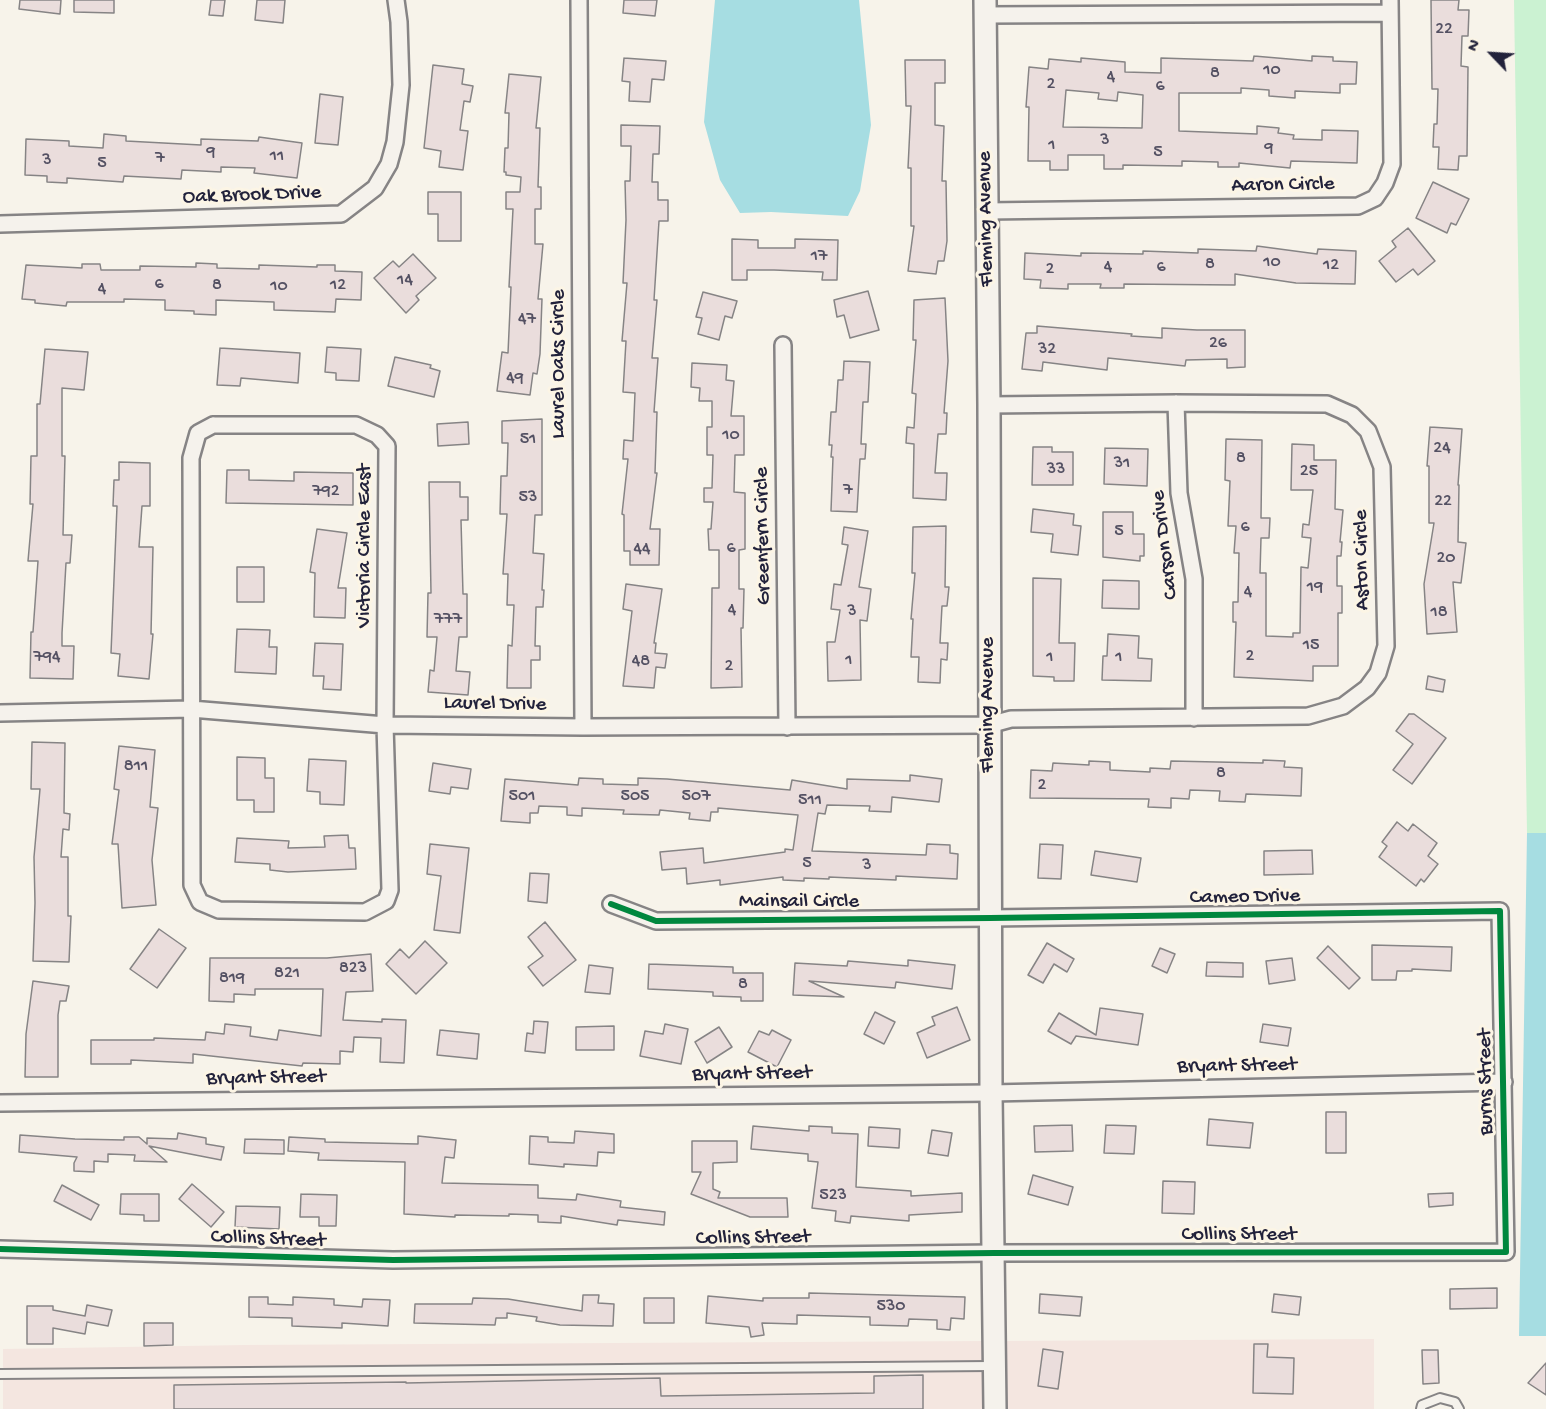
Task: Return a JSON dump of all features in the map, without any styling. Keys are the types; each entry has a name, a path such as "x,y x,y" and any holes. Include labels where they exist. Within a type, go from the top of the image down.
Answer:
{"street":[{"name":"Oak Brook Drive","path":"0,224 341,214 375,188 389,164 395,142 401,85 396,0"},
{"name":"Laurel Oaks Circle","path":"579,0 583,727"},
{"path":"985,7 1390,6"},
{"name":"Aaron Circle","path":"987,211 1358,206 1375,198 1385,183 1392,164 1390,6"},
{"name":"Fleming Avenue","path":"985,7 995,1409"},
{"name":"Greenfern Circle","path":"783,345 788,727"},
{"name":"Carson Drive","path":"1176,403 1179,493 1194,579 1194,718"},
{"name":"Aston Circle","path":"989,405 1327,404 1352,415 1368,431 1382,467 1386,646 1378,673 1368,688 1343,706 1308,716 1011,719 989,725"},
{"name":"Victoria Circle East","path":"191,709 191,458 198,433 213,425 356,425 377,435 387,446 385,725"},
{"name":"Laurel Drive","path":"0,712 191,709 385,725 788,727 989,725"},
{"path":"191,709 192,885 200,902 219,910 365,912 386,901 390,890 385,725"},
{"name":"Mainsail Circle","path":"611,904 656,921 990,918"},
{"name":"Cameo Drive","path":"990,918 1500,911"},
{"name":"Burns Street","path":"1500,911 1506,1252"},
{"name":"Bryant Street","path":"0,1103 991,1093 1504,1082"},
{"name":"Collins Street","path":"0,1249 393,1260 994,1253 1506,1252"}],"lane":[{"path":"0,1374 995,1366"},
{"path":"1421,1409 1422,1405 1440,1398 1455,1402 1459,1409"}],"shaded area":[{"path":"1374,1339 1374,1409 1004,1409 1004,1341"},
{"path":"985,1341 986,1409 3,1409 3,1349 244,1345"}],"green space":[{"path":"1514,0 1546,0 1546,833 1527,833"}],"water":[{"path":"715,0 859,0 871,125 860,191 848,216 771,212 740,213 720,180 704,122"},
{"path":"1527,833 1546,833 1546,1336 1519,1336"}],"building":[{"path":"20,0 61,0 60,14 19,9"},
{"path":"74,0 114,0 114,13 74,12"},
{"path":"211,0 225,0 223,16 209,15"},
{"path":"257,0 285,0 283,23 255,20"},
{"path":"624,0 657,0 655,16 623,13"},
{"path":"1431,0 1459,0 1458,10 1469,10 1468,36 1462,36 1461,66 1468,67 1467,156 1459,156 1458,170 1438,169 1439,147 1433,147 1434,124 1437,124 1438,89 1432,89"},
{"path":"1254,56 1312,61 1312,56 1333,57 1333,61 1357,62 1356,84 1340,84 1340,93 1295,91 1295,98 1269,96 1269,90 1241,88 1241,93 1179,93 1179,131 1257,134 1257,126 1279,128 1278,133 1294,135 1293,139 1322,140 1322,130 1358,131 1357,163 1291,161 1290,168 1239,163 1239,167 1218,167 1218,162 1182,161 1182,166 1123,165 1123,169 1104,169 1104,155 1068,155 1068,170 1050,170 1050,161 1028,161 1029,107 1026,107 1029,67 1048,69 1049,59 1081,62 1081,58 1125,62 1125,72 1161,73 1161,58 1253,61","holes":["1066,90 1099,93 1098,99 1117,101 1118,92 1143,95 1142,128 1063,127"]},
{"path":"624,58 666,61 664,80 652,79 650,102 629,101 630,82 622,81"},
{"path":"905,60 945,60 945,83 935,83 935,125 944,126 942,181 946,181 947,241 944,261 938,261 936,274 908,271 914,226 911,226 911,168 908,168 911,106 906,106"},
{"path":"433,65 464,69 462,84 473,86 470,102 464,101 460,130 468,131 463,170 439,167 441,151 424,148"},
{"path":"509,74 541,77 536,128 540,128 538,187 541,187 541,209 535,209 535,244 543,244 538,299 542,299 540,354 537,374 533,373 530,395 497,391 502,352 508,353 511,287 509,287 513,209 506,209 506,192 520,192 521,177 506,175 504,172 505,148 508,148 509,113 505,113"},
{"path":"320,94 343,97 338,145 315,143"},
{"path":"621,125 660,126 659,154 653,154 652,182 658,182 658,200 668,200 668,221 659,221 654,300 657,300 652,358 658,358 654,412 657,412 655,473 657,473 650,529 660,529 659,565 630,565 630,551 624,551 624,515 622,514 628,459 623,459 624,440 633,441 635,393 623,392 626,341 622,341 627,283 623,283 625,181 630,181 631,146 621,146"},
{"path":"104,134 126,136 126,141 201,145 201,139 258,141 259,137 302,143 297,178 254,173 255,168 221,167 221,172 182,170 181,179 124,176 123,182 67,178 67,183 47,182 47,176 25,175 26,139 69,141 69,146 103,148"},
{"path":"1433,182 1469,199 1456,225 1451,223 1447,233 1416,218"},
{"path":"428,192 461,192 461,241 438,241 438,214 428,214"},
{"path":"1408,228 1435,261 1418,275 1413,269 1396,282 1379,261 1396,247 1392,241"},
{"path":"732,239 758,240 758,248 795,248 795,239 838,240 837,280 822,280 823,272 747,270 747,280 732,280"},
{"path":"1257,246 1317,254 1318,249 1356,251 1355,284 1296,283 1235,274 1235,285 1124,284 1124,288 1100,288 1101,284 1068,284 1068,289 1040,288 1041,280 1024,279 1025,253 1081,256 1081,253 1143,254 1143,251 1198,253 1198,249 1256,251"},
{"path":"413,254 436,278 416,296 419,300 406,313 374,278 393,261 399,267"},
{"path":"196,263 217,264 217,268 259,269 259,265 317,267 317,265 335,265 335,271 362,272 361,300 336,299 335,312 274,310 274,302 216,300 216,315 194,314 194,311 165,310 165,300 124,299 124,302 67,302 66,306 35,303 35,300 22,299 26,265 82,268 82,264 100,264 101,270 140,270 140,266 196,267"},
{"path":"868,291 879,330 850,338 844,315 837,317 834,300"},
{"path":"703,292 737,301 732,318 725,316 719,340 698,334 702,318 696,317"},
{"path":"945,298 948,361 944,413 947,413 946,434 938,434 935,473 947,473 946,500 913,498 914,444 906,443 907,427 914,428 916,394 912,393 916,340 913,340 914,300"},
{"path":"1037,326 1162,338 1162,328 1245,330 1245,367 1227,368 1227,359 1186,360 1185,366 1108,358 1107,370 1043,362 1042,371 1022,369 1026,333 1037,333"},
{"path":"327,347 361,349 359,381 336,380 336,373 325,372"},
{"path":"220,348 300,353 298,383 241,378 240,386 217,385"},
{"path":"45,349 88,352 84,390 62,388 62,456 65,456 63,535 72,535 70,563 66,563 62,646 74,646 73,679 30,678 31,632 33,632 38,561 28,561 33,504 30,504 31,456 37,456 37,404 40,404"},
{"path":"395,357 431,365 430,368 440,371 434,397 388,386"},
{"path":"844,361 870,362 868,402 863,402 861,444 866,444 865,459 860,459 857,512 831,511 833,457 831,457 832,445 829,445 831,412 836,412 838,380 843,380"},
{"path":"692,363 727,365 726,380 734,381 731,416 744,416 744,455 735,455 734,492 745,493 745,549 739,550 739,589 744,589 743,628 741,628 742,687 711,688 712,588 719,588 719,550 709,550 708,529 711,529 713,502 704,502 704,488 712,488 713,455 707,455 707,427 712,427 712,401 699,401 700,388 691,387"},
{"path":"542,419 542,515 535,515 533,553 544,554 543,607 536,607 535,646 540,646 540,660 531,660 531,688 507,688 508,645 512,646 514,605 507,605 508,574 503,574 507,514 500,514 501,476 507,476 508,443 502,443 502,421"},
{"path":"468,422 469,444 438,446 437,424"},
{"path":"1430,427 1462,429 1458,485 1458,542 1466,543 1461,583 1453,582 1457,632 1427,634 1424,584 1434,523 1429,523 1429,466 1427,466"},
{"path":"1226,439 1262,440 1261,518 1270,518 1269,538 1261,538 1260,573 1266,573 1266,636 1293,637 1293,633 1300,633 1301,567 1308,568 1311,538 1302,537 1303,524 1309,525 1313,490 1291,490 1292,444 1314,445 1314,460 1336,460 1335,509 1343,510 1341,556 1337,556 1337,586 1342,586 1342,613 1338,613 1338,666 1313,666 1313,681 1234,677 1236,622 1233,622 1233,602 1238,602 1239,553 1234,553 1236,526 1228,526 1230,481 1225,480"},
{"path":"1033,447 1052,447 1052,452 1073,452 1073,485 1032,485"},
{"path":"1105,448 1148,449 1147,486 1104,484"},
{"path":"119,462 150,463 150,506 142,506 139,547 153,547 151,634 153,634 149,679 118,676 120,654 111,653 117,506 113,506 114,480 119,480"},
{"path":"227,470 249,470 249,480 294,481 294,472 353,473 353,505 226,503"},
{"path":"429,482 460,482 460,497 468,497 468,520 461,520 463,594 467,594 467,637 459,637 456,671 470,672 468,695 428,692 430,670 434,671 437,637 427,637 428,593 431,593"},
{"path":"1033,509 1074,514 1073,525 1081,526 1078,555 1051,552 1053,534 1031,532"},
{"path":"1103,512 1133,512 1133,534 1144,534 1144,556 1140,556 1140,561 1103,557"},
{"path":"946,526 945,587 949,587 947,606 942,606 940,643 948,643 947,660 941,659 940,683 918,682 919,657 911,657 913,619 911,619 915,573 912,573 913,527"},
{"path":"844,527 868,531 859,587 871,589 867,621 860,620 861,680 828,681 827,642 835,642 840,610 831,609 834,584 841,585 848,545 842,544"},
{"path":"317,529 347,533 338,588 346,588 345,618 314,617 315,573 310,572"},
{"path":"237,567 264,567 264,602 237,602"},
{"path":"1033,578 1061,579 1059,643 1075,643 1074,681 1054,681 1054,677 1033,676"},
{"path":"1103,580 1139,581 1139,609 1102,608"},
{"path":"626,584 662,589 654,643 656,643 655,653 667,654 665,668 656,667 654,688 623,686 632,611 623,609"},
{"path":"237,629 270,630 269,647 277,647 276,674 235,672"},
{"path":"1108,634 1139,636 1138,658 1152,659 1151,681 1102,680 1103,656 1107,656"},
{"path":"315,643 343,644 341,690 323,689 324,676 313,676"},
{"path":"1428,676 1445,680 1443,692 1426,689"},
{"path":"1409,714 1414,714 1446,738 1412,784 1393,770 1413,744 1396,731"},
{"path":"32,742 65,743 64,813 70,814 69,830 63,829 61,857 68,857 68,916 71,916 69,962 33,961 34,857 40,789 31,789"},
{"path":"119,746 155,750 150,807 158,808 152,860 156,905 122,908 118,844 112,844 119,790 114,789"},
{"path":"237,757 265,758 265,778 274,778 274,812 254,812 254,800 237,800"},
{"path":"309,759 346,761 344,805 320,804 320,792 307,791"},
{"path":"1263,760 1285,761 1284,767 1302,768 1301,796 1246,794 1245,802 1219,801 1220,791 1190,790 1189,799 1171,798 1171,808 1148,807 1149,799 1030,798 1031,770 1052,771 1053,763 1089,765 1089,761 1110,762 1110,770 1150,772 1150,768 1170,769 1171,761 1263,763"},
{"path":"433,763 471,769 468,789 451,787 450,794 429,791"},
{"path":"910,775 942,779 939,802 892,797 891,812 869,811 870,806 827,805 825,814 818,813 812,851 926,855 927,844 950,845 950,853 958,854 957,879 896,876 896,880 829,877 829,879 804,878 804,881 783,880 783,877 720,885 720,880 687,884 686,868 662,870 660,852 703,848 704,863 785,852 785,849 793,850 798,815 718,808 718,812 711,812 710,821 689,819 690,813 660,810 659,815 623,814 624,810 582,808 582,816 567,815 567,807 539,806 538,813 530,813 530,823 501,821 505,779 578,785 579,778 603,779 603,784 638,785 638,778 667,779 790,790 792,780 847,789 847,779 910,781"},
{"path":"1397,822 1408,831 1413,824 1437,843 1428,856 1438,864 1424,882 1421,879 1416,886 1379,857 1387,846 1382,842"},
{"path":"348,835 349,848 355,848 356,869 288,872 270,870 270,864 235,862 237,838 289,841 288,848 325,847 324,836"},
{"path":"430,844 469,848 460,933 434,930 441,876 427,874"},
{"path":"1040,844 1063,845 1061,879 1038,878"},
{"path":"1312,850 1313,874 1264,875 1264,851"},
{"path":"1095,851 1141,858 1137,882 1091,875"},
{"path":"530,873 549,874 547,903 528,901"},
{"path":"545,922 576,960 543,986 528,967 543,956 528,937"},
{"path":"159,929 186,948 157,988 130,969"},
{"path":"425,941 447,963 416,994 386,964 400,949 409,958"},
{"path":"1047,943 1074,959 1067,972 1054,964 1043,983 1028,975"},
{"path":"1372,945 1452,947 1451,971 1412,969 1412,971 1397,971 1396,980 1372,980"},
{"path":"1328,946 1360,978 1349,989 1317,958"},
{"path":"1160,948 1175,954 1167,973 1152,966"},
{"path":"371,954 373,991 346,992 343,1020 382,1022 382,1019 406,1020 404,1063 380,1062 381,1038 354,1037 353,1052 340,1051 340,1064 303,1063 302,1066 193,1054 193,1063 131,1060 131,1064 91,1064 91,1040 154,1040 154,1038 205,1040 206,1032 224,1034 225,1024 251,1027 250,1036 277,1040 279,1030 321,1036 323,989 255,989 255,995 234,994 234,1002 209,1001 210,958 327,958"},
{"path":"1292,958 1295,980 1269,984 1266,961"},
{"path":"908,960 955,965 952,989 896,982 895,988 809,981 844,997 793,995 795,963 847,966 848,961 908,966"},
{"path":"1207,962 1243,963 1243,977 1206,976"},
{"path":"649,964 733,967 733,973 763,973 763,1001 741,1001 741,997 713,996 713,992 648,989"},
{"path":"589,965 613,968 610,994 585,992"},
{"path":"33,981 69,986 66,1001 60,1001 58,1015 58,1077 25,1077 26,1034"},
{"path":"957,1007 970,1040 927,1058 917,1033 935,1025 932,1017"},
{"path":"1100,1008 1143,1014 1138,1045 1076,1036 1071,1044 1048,1031 1059,1013 1096,1035"},
{"path":"875,1012 895,1022 884,1044 864,1034"},
{"path":"534,1021 548,1022 545,1053 525,1051 527,1033 533,1034"},
{"path":"665,1024 688,1029 681,1064 640,1056 645,1031 663,1034"},
{"path":"1263,1024 1291,1028 1288,1046 1260,1042"},
{"path":"614,1026 614,1050 576,1050 576,1027"},
{"path":"719,1027 732,1047 707,1063 695,1042"},
{"path":"440,1030 479,1034 477,1059 437,1055"},
{"path":"772,1030 791,1040 777,1067 748,1052 759,1031 769,1035"},
{"path":"1326,1112 1346,1112 1346,1153 1326,1153"},
{"path":"1209,1119 1253,1123 1250,1148 1207,1145"},
{"path":"1072,1125 1073,1151 1035,1152 1034,1126"},
{"path":"1106,1125 1136,1126 1134,1154 1104,1153"},
{"path":"753,1126 809,1131 809,1126 832,1127 832,1133 858,1134 856,1187 911,1191 911,1196 962,1193 962,1212 909,1215 909,1221 851,1216 850,1223 835,1221 836,1211 812,1208 818,1162 808,1161 808,1154 751,1149"},
{"path":"869,1127 900,1129 899,1148 868,1146"},
{"path":"932,1130 952,1133 948,1156 928,1153"},
{"path":"575,1131 614,1134 614,1153 598,1152 597,1166 564,1164 564,1167 529,1164 530,1136 548,1137 548,1142 574,1143"},
{"path":"178,1133 206,1138 206,1144 224,1147 221,1160 149,1146 167,1162 134,1161 135,1155 108,1154 108,1162 94,1161 94,1172 74,1171 77,1157 19,1152 20,1135 124,1140 124,1137 139,1137 147,1144 147,1138 177,1139"},
{"path":"418,1136 456,1140 454,1158 445,1157 442,1183 538,1185 538,1198 576,1200 577,1194 621,1201 620,1207 665,1212 664,1225 618,1220 617,1225 561,1216 561,1223 538,1222 538,1215 455,1215 455,1217 404,1214 405,1162 318,1160 319,1153 288,1151 289,1137 325,1139 325,1142 418,1144"},
{"path":"245,1139 284,1140 284,1154 244,1153"},
{"path":"692,1141 737,1141 737,1162 713,1163 713,1189 720,1192 718,1198 787,1198 788,1217 750,1217 691,1194 701,1172 692,1172"},
{"path":"1033,1175 1073,1187 1068,1205 1028,1194"},
{"path":"1163,1181 1195,1182 1194,1214 1162,1213"},
{"path":"192,1184 224,1212 211,1227 179,1199"},
{"path":"62,1185 99,1205 91,1220 54,1201"},
{"path":"1453,1193 1453,1205 1429,1207 1428,1194"},
{"path":"121,1194 159,1194 159,1221 144,1221 144,1215 120,1214"},
{"path":"301,1194 337,1195 336,1226 319,1226 319,1217 300,1217"},
{"path":"236,1206 280,1207 279,1229 235,1227"},
{"path":"1497,1288 1497,1308 1450,1309 1450,1289"},
{"path":"809,1293 965,1297 964,1319 951,1318 950,1330 937,1329 937,1320 909,1319 908,1326 870,1325 870,1317 797,1315 797,1324 762,1323 764,1335 751,1337 749,1327 706,1323 708,1296 763,1301 763,1298 809,1298"},
{"path":"1040,1294 1082,1297 1080,1316 1039,1313"},
{"path":"1274,1294 1301,1297 1299,1315 1272,1312"},
{"path":"583,1295 599,1295 598,1303 614,1304 613,1326 560,1325 536,1321 537,1317 507,1313 507,1318 496,1318 495,1325 414,1323 415,1304 472,1304 473,1298 508,1299 582,1311"},
{"path":"249,1297 268,1297 268,1304 293,1305 293,1297 334,1299 334,1305 362,1307 363,1299 390,1300 388,1326 342,1323 342,1328 292,1326 292,1318 249,1317"},
{"path":"644,1298 674,1298 674,1323 644,1323"},
{"path":"87,1305 112,1310 108,1326 87,1322 85,1334 53,1328 53,1344 27,1344 27,1306 53,1306 53,1310 85,1316"},
{"path":"144,1323 173,1323 173,1345 144,1346"},
{"path":"1254,1344 1268,1344 1267,1357 1294,1358 1293,1394 1253,1393"},
{"path":"1043,1349 1063,1352 1058,1389 1038,1386"},
{"path":"1422,1350 1438,1350 1439,1383 1423,1384"},
{"path":"1546,1363 1546,1395 1528,1383"},
{"path":"923,1375 923,1409 174,1409 174,1385 660,1378 661,1396 874,1393 874,1376"}],"cycle path":[{"path":"0,1249 393,1260 994,1253 1506,1252 1500,911 656,921 611,904"}]}
